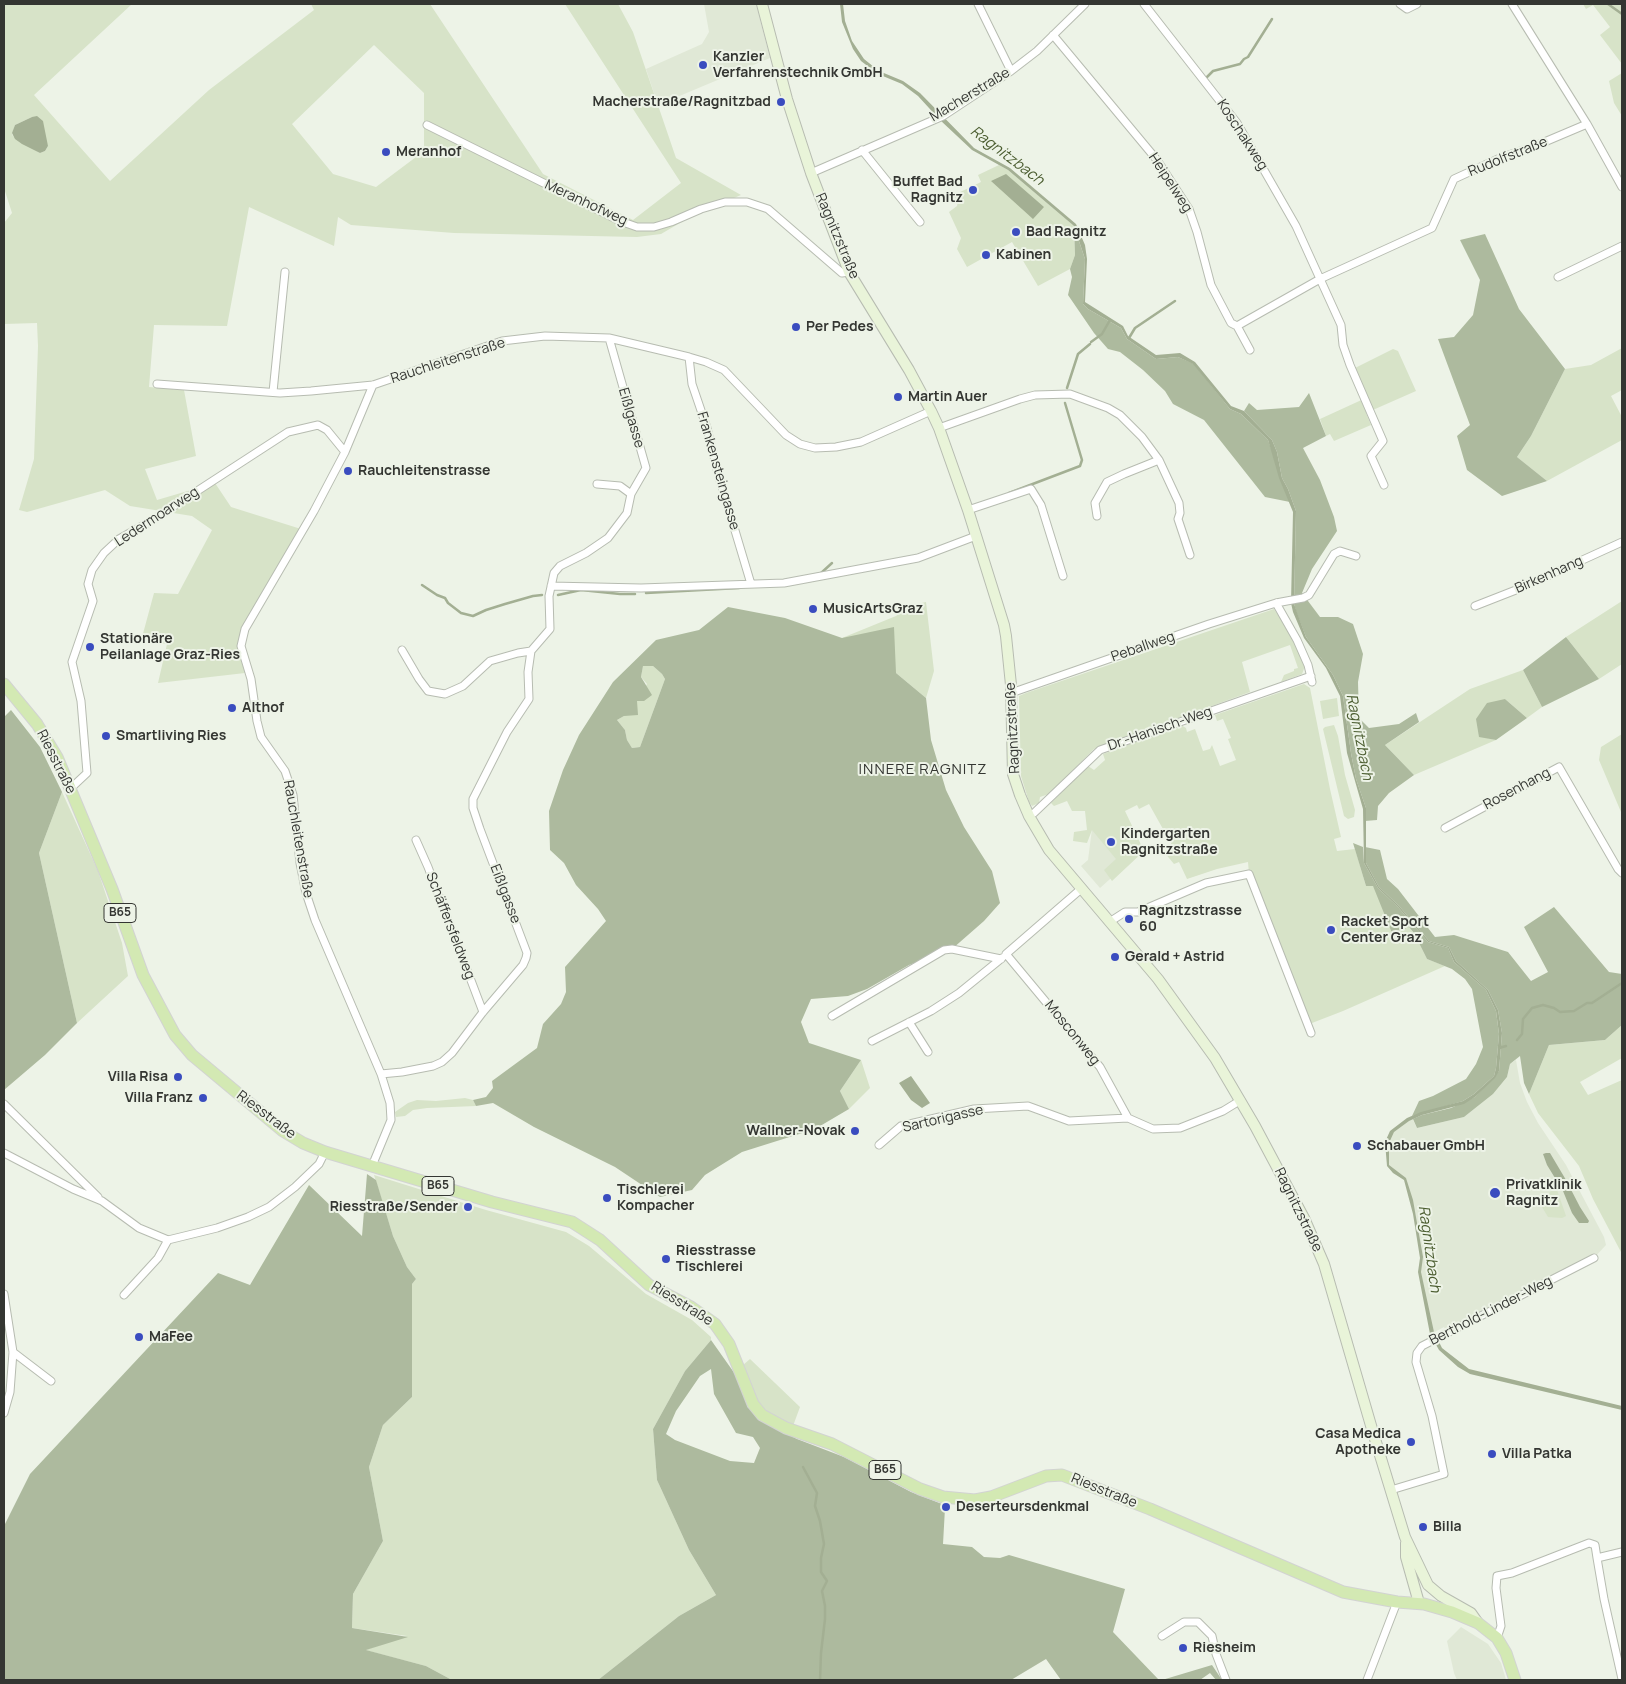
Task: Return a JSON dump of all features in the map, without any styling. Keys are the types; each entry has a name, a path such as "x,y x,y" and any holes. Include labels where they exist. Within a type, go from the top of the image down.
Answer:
{"main road":[{"name":"Ragnitzstraße","path":"762,4 787,99 811,173 850,272 909,370 931,411 939,428 968,510 1004,625 1011,692 1013,774 1029,816 1049,850 1111,921 1158,979 1241,1100 1304,1218 1324,1264 1405,1537 1428,1585 1440,1596 1472,1613 1478,1623"},
{"name":"Riesstraße","path":"4,684 37,724 57,757 112,889 143,975 175,1035 192,1055 290,1135 324,1152 492,1202 572,1222 600,1240 649,1284 715,1324 729,1344 753,1404 762,1415 786,1428 832,1444 920,1489 943,1497 976,1500 991,1497 1046,1476 1062,1475 1150,1509 1342,1592 1397,1602 1422,1603 1445,1609 1478,1623 1497,1638 1506,1653 1515,1680"},
{"name":"Ragnitzstraße","path":"1405,1537 1406,1557 1422,1603"},
{"path":"1422,1603 1429,1594 1428,1585"}],"street":[{"path":"978,4 1011,71"},
{"name":"Macherstraße","path":"811,173 943,116 1011,71 1037,51 1085,4"},
{"name":"Koschakweg","path":"1144,4 1237,123 1296,226 1341,325 1343,345 1383,442 1371,456 1384,485"},
{"path":"1400,4 1408,9 1416,4"},
{"path":"1512,4 1587,124 1622,187"},
{"name":"Heipelweg","path":"1053,35 1157,160 1189,209 1211,285 1250,350"},
{"name":"Rudolfstraße","path":"1320,279 1432,228 1454,179 1500,158 1536,146 1587,124"},
{"name":"Meranhofweg","path":"427,125 620,221 637,227 654,227 725,202 747,202 768,209 842,272 850,272"},
{"path":"862,150 920,222"},
{"path":"1558,277 1622,246"},
{"path":"272,392 285,272"},
{"path":"1237,326 1320,279"},
{"name":"Rauchleitenstraße","path":"157,384 272,392 311,391 373,384 502,341 545,336 609,338 689,357 724,370 786,435 800,444 815,448 836,447 861,442 931,411"},
{"name":"Eißlgasse","path":"382,1074 426,1068 442,1062 452,1053 483,1012 523,965 527,953 480,829 474,808 474,799 507,732 529,699 528,672 531,651 550,629 549,596 554,573 560,566 608,538 627,513 631,494 646,468 609,338"},
{"name":"Frankensteingasse","path":"689,357 692,384 707,428 750,584"},
{"name":"Rauchleitenstraße","path":"372,1166 391,1120 390,1103 382,1074 315,920 306,894 300,863 293,795 285,771 261,737 251,679 241,646 245,629 314,511 345,452 373,384"},
{"path":"939,428 1025,397 1046,394 1070,394 1099,404 1120,416 1142,437 1159,460 1179,503 1180,513 1178,519 1190,555"},
{"name":"Ledermoarweg","path":"71,788 87,773 81,701 72,662 93,601 88,584 92,570 104,553 119,539 151,521 288,432 318,425 327,430 345,452"},
{"path":"1097,516 1095,503 1107,482 1159,460"},
{"path":"597,484 620,486 631,494"},
{"path":"968,510 1031,489 1040,505 1063,576"},
{"path":"551,586 641,588 784,583 918,558 976,536"},
{"name":"Birkenhang","path":"1475,606 1521,588 1622,542"},
{"name":"Peballweg","path":"1011,692 1276,603 1298,600 1309,595 1334,554 1340,551 1356,556"},
{"name":"Dr.-Hanisch-Weg","path":"1029,816 1100,750 1312,679 1297,640 1276,603"},
{"path":"402,650 428,691 445,694 463,686 490,661 531,651"},
{"name":"Rosenhang","path":"1446,828 1559,767 1622,873"},
{"name":"Schäffersfeldweg","path":"416,840 483,1012"},
{"path":"1111,921 1125,912 1138,912 1206,883 1249,874 1311,1033"},
{"path":"872,1042 931,1011 959,993 1004,957 1081,888"},
{"path":"832,1016 944,950 952,949 1004,957"},
{"name":"Mosconweg","path":"1004,957 1100,1068 1128,1118"},
{"path":"910,1022 928,1052"},
{"name":"Sartorigasse","path":"879,1144 901,1126 974,1109 1028,1106 1069,1121 1128,1118 1153,1129 1180,1128 1223,1110 1241,1100"},
{"path":"4,1104 102,1201 139,1228 168,1240 217,1228 269,1207 295,1187 319,1164 324,1152"},
{"path":"4,1153 73,1189 102,1201"},
{"path":"124,1295 158,1258 168,1240"},
{"name":"Berthold-Linder-Weg","path":"1391,1490 1444,1474 1432,1416 1416,1362 1417,1353 1422,1346 1594,1258"},
{"path":"4,1294 13,1352 10,1392 4,1413"},
{"path":"13,1352 51,1381"},
{"path":"1497,1638 1501,1626 1496,1588 1497,1576 1512,1573 1589,1543 1595,1545 1604,1599 1622,1679"},
{"path":"1597,1558 1622,1552"},
{"path":"1367,1680 1397,1602"},
{"path":"1162,1636 1184,1622 1198,1622 1212,1636 1216,1654 1226,1680"}],"shaded area":[{"path":"4,4 132,4 34,95 110,181 209,90 314,10 311,4 430,4 543,174 633,220 681,183 565,4 618,4 633,32 676,158 741,195 692,216 661,234 637,237 454,233 351,225 338,217 334,246 249,207 227,326 154,325 149,387 184,390 196,456 145,469 157,500 215,483 231,507 301,529 242,628 237,647 245,673 158,683 167,644 141,641 154,593 178,594 212,530 192,516 130,506 105,490 27,512 19,510 34,459 38,346 37,323 4,324 4,223 12,213 4,188","holes":["374,45 424,93 424,151 376,187 333,174 292,124","32,117 48,146 45,151 40,153 12,134 15,125"]},
{"path":"704,4 756,4 770,58 658,105 646,69 702,44 709,32"},
{"path":"840,4 843,4 845,21 852,41 864,59 879,71 903,81 920,93 974,148 1010,168 1076,224 1085,245 1087,259 1085,302 1123,326 1128,336 1156,355 1180,353 1195,362 1231,406 1244,411 1272,440 1277,452 1282,478 1296,511 1294,604 1306,637 1333,675 1343,696 1356,779 1366,808 1366,863 1379,887 1399,906 1429,941 1449,947 1456,961 1488,990 1498,1010 1502,1033 1499,1071 1495,1078 1475,1097 1464,1104 1422,1115 1409,1121 1394,1132 1389,1143 1389,1165 1406,1178 1413,1200 1423,1257 1421,1272 1434,1332 1442,1348 1469,1369 1622,1406 1622,1410 1470,1374 1458,1367 1439,1350 1430,1334 1418,1272 1420,1258 1413,1214 1404,1180 1393,1173 1387,1166 1385,1142 1390,1131 1407,1118 1421,1112 1463,1101 1494,1076 1499,1034 1496,1011 1486,990 1454,962 1448,948 1428,942 1398,907 1378,888 1364,863 1363,809 1347,753 1340,696 1326,668 1304,638 1293,612 1291,603 1293,512 1279,478 1268,440 1241,414 1230,409 1193,364 1178,357 1156,359 1127,339 1121,328 1088,309 1083,304 1085,259 1074,226 1008,170 972,150 918,96 902,84 878,74 861,61 853,49 842,22"},
{"path":"1583,4 1622,4 1622,64 1600,35 1610,27 1593,5 1586,9"},
{"path":"1622,73 1622,116 1614,103 1609,81"},
{"path":"37,116 43,121 48,146 45,151 40,153 15,139 12,133 15,125"},
{"name":"Bad Ragnitz","path":"999,165 1008,170 1074,226 1075,255 1070,269 1038,286 1012,242 967,267 957,249 961,238 949,212 957,206 958,201 955,201 954,195 981,182 978,175"},
{"path":"1006,174 1044,207 1033,219 991,181"},
{"path":"1074,226 1085,259 1083,304 1088,309 1121,328 1127,339 1156,359 1178,357 1194,364 1230,409 1241,414 1268,440 1290,502 1265,497 1204,420 1173,404 1165,391 1143,370 1120,352 1108,349 1094,333 1068,295 1072,277 1070,269 1075,255"},
{"path":"1485,234 1519,309 1565,369 1531,436 1517,457 1547,481 1502,496 1467,470 1457,436 1470,425 1438,339 1454,337 1473,315 1480,280 1460,240"},
{"path":"1622,348 1622,390 1611,396 1622,417 1622,440 1547,481 1517,457 1531,436 1565,369 1591,365"},
{"path":"1393,349 1398,351 1416,391 1366,413 1371,425 1334,441 1330,434 1326,436 1320,419 1368,397 1355,368"},
{"path":"1309,393 1326,436 1303,448 1320,480 1334,517 1337,531 1312,569 1302,593 1320,617 1338,617 1353,624 1363,654 1358,682 1359,718 1369,728 1399,724 1416,713 1419,722 1385,745 1414,775 1389,793 1378,806 1377,820 1365,821 1366,808 1356,779 1343,696 1333,675 1306,637 1294,604 1296,511 1282,478 1277,452 1272,440 1244,411 1249,403 1257,410 1299,407"},
{"path":"1622,601 1622,664 1599,679 1566,637"},
{"path":"926,602 934,671 926,698 896,673 842,638 896,616 909,606"},
{"path":"728,607 785,618 842,638 894,627 896,673 926,698 931,740 946,790 964,827 992,871 1000,903 984,921 952,949 909,965 867,989 848,996 811,999 801,1022 809,1043 861,1060 840,1091 849,1109 815,1129 742,1152 705,1175 692,1190 660,1197 615,1167 534,1127 493,1103 476,1106 473,1100 486,1097 493,1088 492,1081 537,1048 543,1024 561,1004 566,992 565,967 606,921 598,909 576,885 564,863 550,850 549,811 563,770 579,735 613,682 656,640 699,630","holes":["643,666 653,666 665,679 640,747 632,748 627,740 625,730 617,720 624,716 638,715 637,701 644,701 652,695 641,677"]},
{"path":"1274,609 1295,640 1305,666 1302,674 1281,682 1284,675 1298,668 1290,645 1242,662 1250,692 1094,749 1049,794 1040,797 1039,803 1032,806 1021,776 1019,696"},
{"path":"1566,637 1599,679 1542,707 1523,670"},
{"path":"643,665 653,666 665,679 640,747 632,748 627,740 625,730 617,720 624,716 637,701 647,684 641,677"},
{"path":"1523,670 1542,707 1527,718 1505,699 1479,736 1496,740 1414,775 1385,745 1470,689"},
{"path":"1304,684 1310,688 1341,837 1334,839 1337,851 1355,849 1366,886 1373,886 1409,927 1427,959 1445,966 1312,1023 1307,1023 1249,874 1248,862 1217,869 1187,879 1179,862 1174,864 1164,852 1173,847 1149,804 1139,809 1137,805 1125,811 1144,851 1112,881 1104,870 1116,859 1092,830 1087,843 1073,841 1074,832 1087,830 1085,811 1072,811 1067,801 1054,806 1051,803 1088,766 1094,770 1105,760 1103,754 1181,725 1186,728 1187,732 1195,729 1203,751 1210,749 1212,745 1220,766 1236,760 1228,739 1231,738 1223,719 1217,721 1215,715"},
{"path":"1337,698 1339,716 1323,719 1320,701"},
{"path":"1505,699 1527,718 1496,740 1479,737 1476,719 1487,703"},
{"path":"11,710 40,747 62,792 39,853 77,1023 45,1055 4,1090 4,717"},
{"path":"1334,725 1355,810 1354,817 1348,819 1344,816 1323,729"},
{"path":"1622,734 1621,812 1599,760 1601,747"},
{"path":"62,792 98,871 122,943 128,976 77,1023 39,853"},
{"name":"Kindergarten Ragnitzstraße","path":"1092,829 1138,854 1100,888 1081,866 1088,860"},
{"path":"1353,843 1363,847 1364,863 1378,888 1398,907 1428,942 1448,948 1454,962 1486,990 1496,1011 1499,1034 1494,1076 1463,1101 1412,1116 1419,1101 1466,1079 1476,1064 1483,1047 1472,989 1465,979 1452,969 1427,959 1409,927 1392,933 1373,886 1366,886"},
{"path":"1365,847 1380,850 1387,879 1398,889 1435,937 1454,935 1508,952 1531,981 1548,972 1524,927 1554,907 1609,972 1622,974 1622,1025 1605,1040 1549,1045 1529,1094 1524,1083 1520,1056 1510,1064 1507,1077 1493,1094 1464,1117 1417,1128 1413,1119 1451,1108 1475,1097 1499,1071 1502,1033 1498,1010 1488,990 1456,961 1449,947 1429,941 1399,906 1379,887 1366,863"},
{"path":"1622,1025 1622,1058 1580,1082 1588,1095 1622,1080 1622,1254 1593,1199 1579,1166 1538,1113 1529,1094 1549,1045 1605,1040"},
{"path":"861,1060 870,1088 849,1109 840,1091"},
{"name":"Privatklinik Ragnitz","path":"1516,1060 1520,1083 1527,1102 1538,1123 1566,1165 1604,1237 1606,1245 1594,1258 1590,1256 1445,1329 1444,1327 1433,1333 1420,1273 1422,1258 1415,1213 1405,1179 1388,1166 1387,1143 1393,1131 1412,1118 1417,1128 1464,1117 1493,1094 1507,1077 1510,1064"},
{"path":"911,1076 930,1103 922,1108 911,1100 899,1083"},
{"path":"465,1098 473,1100 476,1106 427,1108 413,1110 405,1116 396,1117 395,1112 408,1103 417,1100 436,1101"},
{"path":"1550,1153 1589,1221 1588,1223 1579,1223 1572,1213 1563,1191 1547,1165 1543,1154"},
{"path":"367,1174 376,1180 393,1236 407,1267 416,1279 412,1284 412,1397 383,1425 369,1467 383,1541 353,1594 352,1628 408,1637 366,1650 426,1666 452,1680 4,1680 4,1526 30,1474 218,1273 250,1285 309,1185 362,1236"},
{"path":"374,1175 486,1210 566,1232 589,1246 646,1294 692,1320 711,1337 711,1340 685,1371 653,1429 657,1480 689,1550 716,1595 679,1616 598,1680 452,1680 426,1666 365,1650 407,1636 352,1628 353,1594 383,1541 369,1467 383,1425 412,1397 412,1284 416,1279 407,1267 393,1236"},
{"path":"1553,1189 1557,1190 1566,1216 1562,1218 1548,1217 1542,1207 1543,1199"},
{"path":"711,1340 771,1425 797,1439 844,1457 911,1492 942,1504 945,1508 943,1544 972,1547 984,1557 1000,1558 1009,1555 1125,1589 1113,1632 1159,1680 1061,1680 1046,1659 1011,1680 598,1680 679,1616 716,1595 689,1550 657,1480 653,1429 685,1371","holes":["711,1369 714,1394 736,1433 753,1437 760,1448 754,1463 730,1461 675,1440 666,1434 676,1411 700,1376"]},
{"path":"750,1359 800,1407 793,1426 767,1412 762,1407 755,1396 743,1365"},
{"path":"1461,1627 1488,1644 1501,1663 1506,1680 1457,1680 1447,1641"},
{"path":"1212,1665 1222,1680 1216,1680 1210,1673 1200,1680 1162,1680"}],"waterway":[{"path":"1608,4 1622,14"},
{"path":"1207,77 1213,71 1240,64 1248,57 1272,19"},
{"path":"1129,338 1135,328 1175,301"},
{"path":"1091,342 1102,334 1110,320"},
{"path":"1067,388 1078,354 1090,344"},
{"path":"1009,493 1080,466 1082,460 1065,403"},
{"path":"820,574 832,563"},
{"path":"422,585 445,598 448,603 461,613 473,616 505,604 542,595"},
{"path":"646,593 739,588"},
{"path":"558,595 581,590 635,594"},
{"path":"1517,1040 1522,1034 1523,1019 1532,1008 1543,1005 1560,1012 1574,1011 1587,1003 1592,1003 1622,983"},
{"name":"Ragnitzbach","path":"1499,1048 1506,1046"},
{"path":"803,1467 817,1493 815,1506 824,1544 821,1572 827,1581 822,1591 825,1619 820,1680"}],"place":[{"name":"Kanzler Verfahrenstechnik GmbH","path":"703,65"},
{"name":"Macherstraße/Ragnitzbad","path":"781,102"},
{"name":"Meranhof","path":"386,152"},
{"name":"Buffet Bad Ragnitz","path":"973,190"},
{"name":"Bad Ragnitz","path":"1016,232"},
{"name":"Kabinen","path":"986,255"},
{"name":"Per Pedes","path":"796,327"},
{"name":"Martin Auer","path":"898,397"},
{"name":"Rauchleitenstrasse","path":"348,471"},
{"name":"MusicArtsGraz","path":"813,609"},
{"name":"Stationäre Peilanlage Graz-Ries","path":"90,647"},
{"name":"Althof","path":"232,708"},
{"name":"Smartliving Ries","path":"106,736"},
{"name":"Kindergarten Ragnitzstraße","path":"1111,842"},
{"name":"Ragnitzstrasse 60","path":"1129,919"},
{"name":"Racket Sport Center Graz","path":"1331,930"},
{"name":"Gerald + Astrid","path":"1115,957"},
{"name":"Villa Risa","path":"178,1077"},
{"name":"Villa Franz","path":"203,1098"},
{"name":"Wallner-Novak","path":"855,1131"},
{"name":"Schabauer GmbH","path":"1357,1146"},
{"name":"Privatklinik Ragnitz","path":"1495,1193"},
{"name":"Tischlerei Kompacher","path":"607,1198"},
{"name":"Riesstraße/Sender","path":"468,1207"},
{"name":"Riesstrasse Tischlerei","path":"666,1259"},
{"name":"MaFee","path":"139,1337"},
{"name":"Casa Medica Apotheke","path":"1411,1442"},
{"name":"Villa Patka","path":"1492,1454"},
{"name":"Deserteursdenkmal","path":"946,1507"},
{"name":"Billa","path":"1423,1527"},
{"name":"Riesheim","path":"1183,1648"}],"district":[{"name":"INNERE RAGNITZ","path":"923,770"}]}
